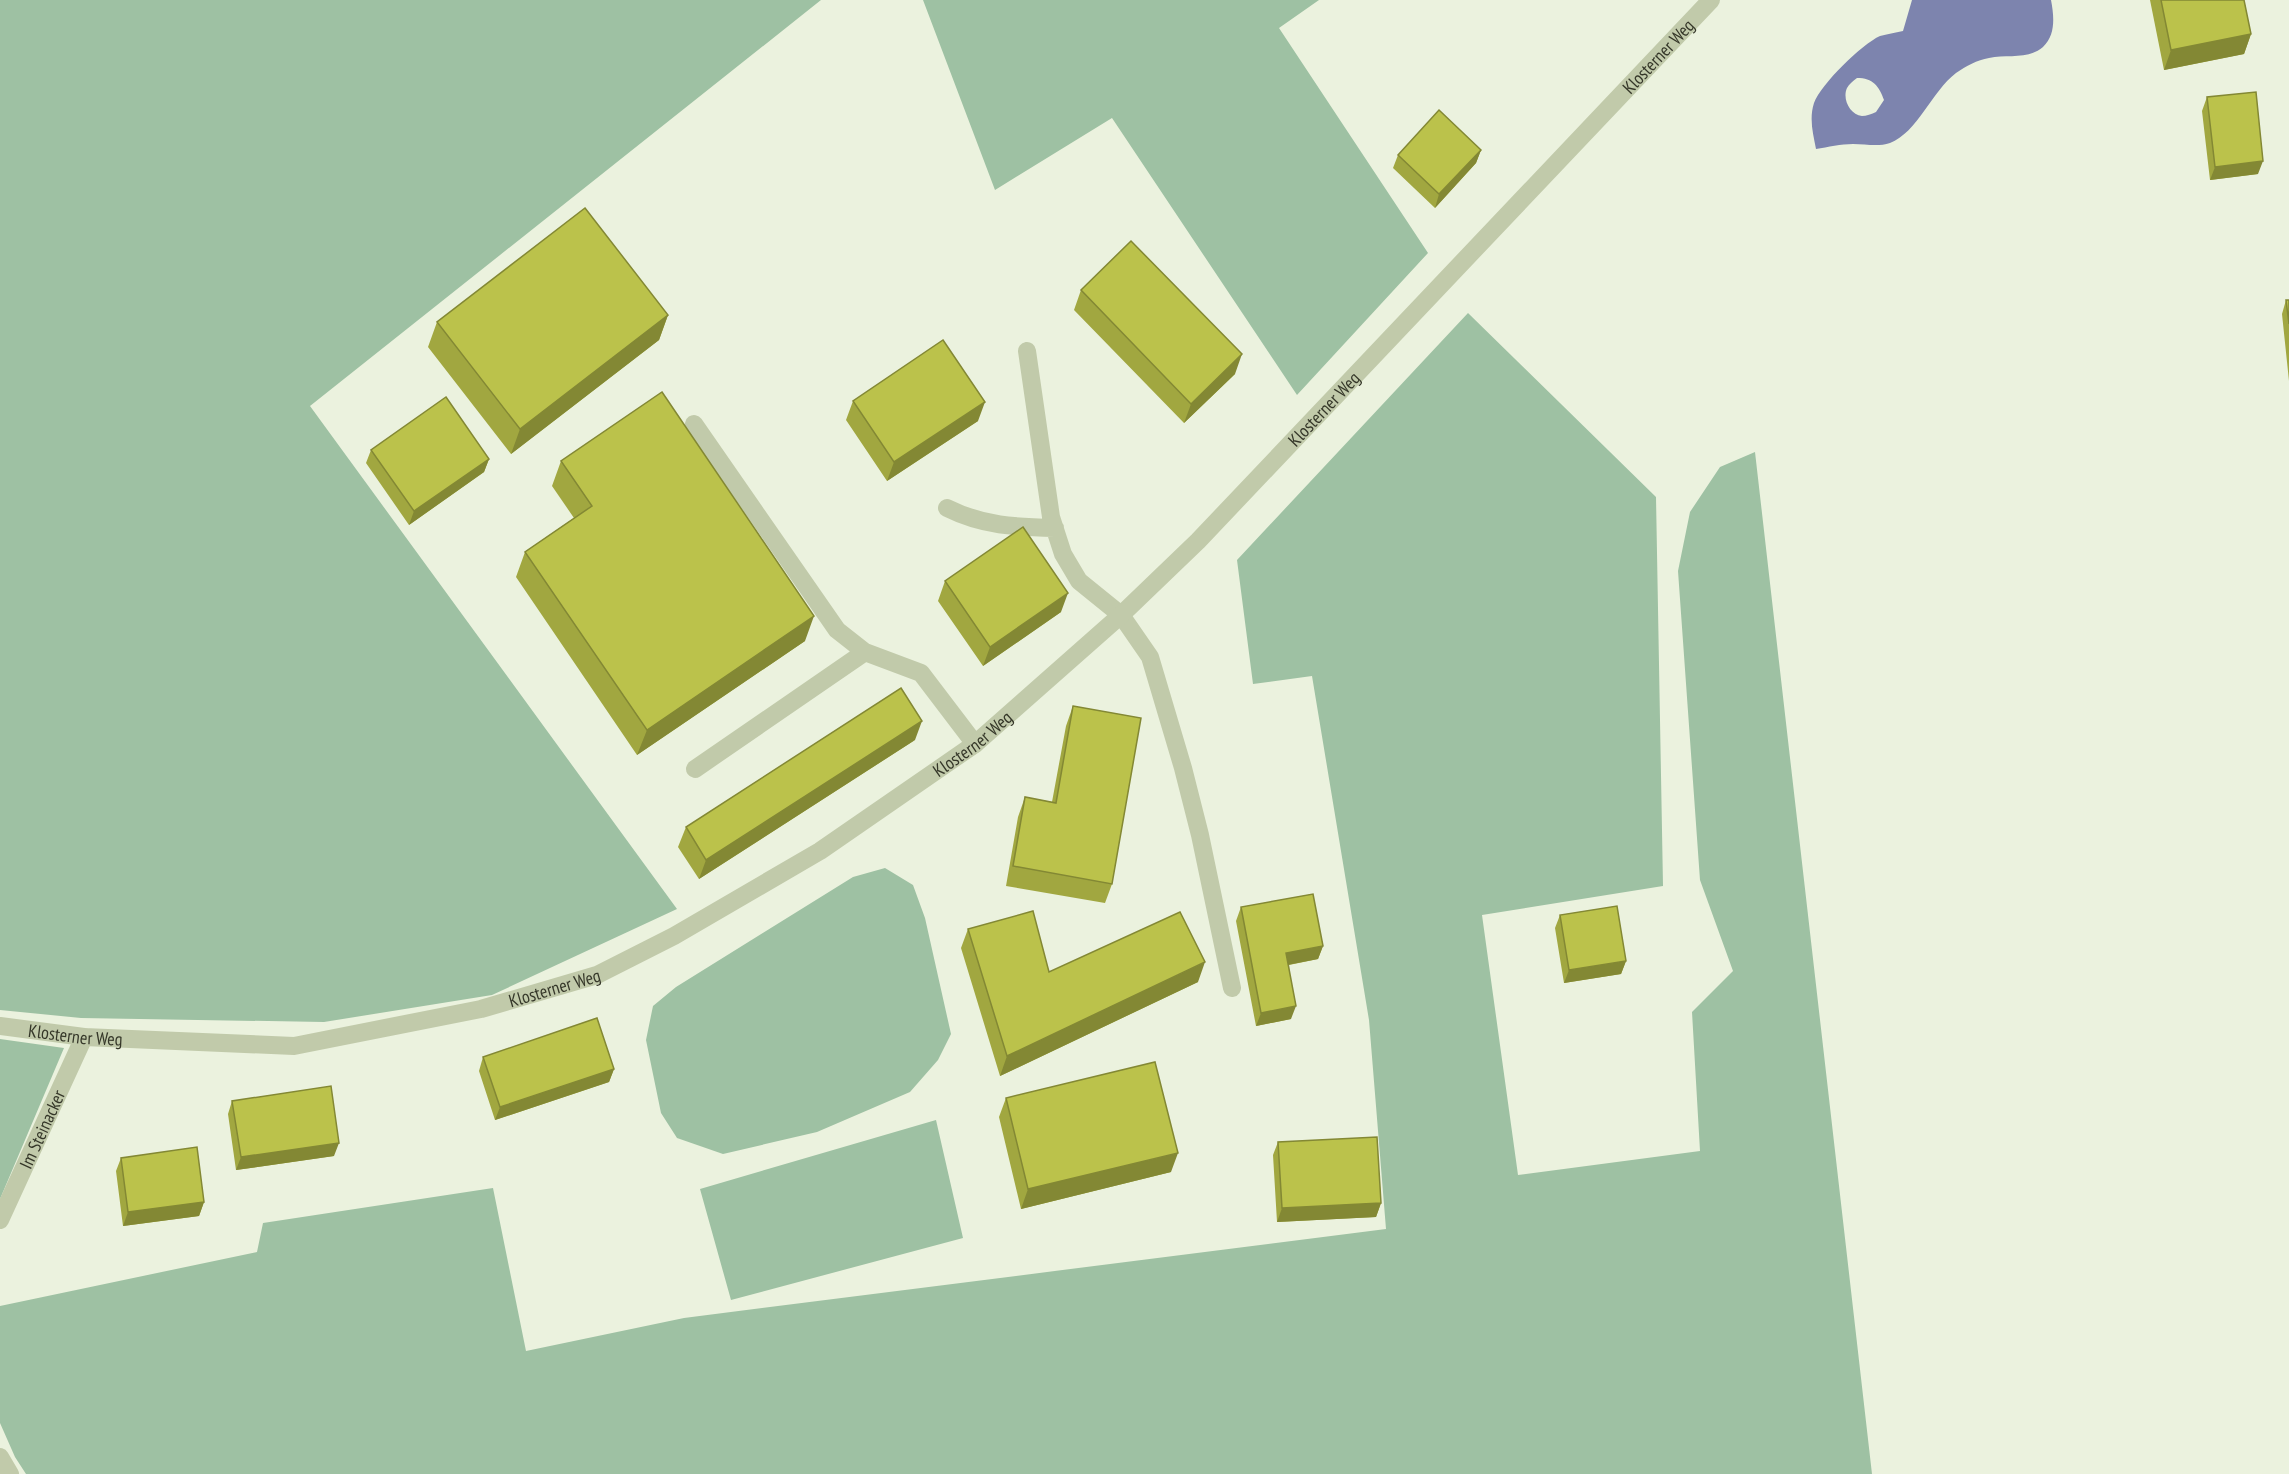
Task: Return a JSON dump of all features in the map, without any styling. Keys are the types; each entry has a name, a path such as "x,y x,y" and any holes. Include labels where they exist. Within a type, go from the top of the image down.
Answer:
{"street":[{"name":"Klosterner Weg","path":"0,1026 84,1037 294,1046 481,1009 597,975 674,936 820,851 975,744 1121,615 1198,541 1711,0"},
{"path":"1027,351 1051,517 1063,554 1079,581 1121,615 1150,657 1200,835 1232,988"},
{"path":"694,424 837,630 865,652 921,673 975,744"},
{"path":"947,508 966,518 1004,526 1055,528"},
{"path":"695,769 865,652"},
{"name":"Im Steinacker","path":"0,1220 84,1037"},
{"path":"0,1457 10,1474"}],"green space":[{"path":"0,0 821,0 310,406 677,909 492,995 324,1022 81,1018 0,1010"},
{"path":"923,0 1319,0 1279,28 1428,253 1297,395 1112,118 995,190"},
{"path":"1468,313 1656,497 1663,886 1482,915 1518,1175 1700,1151 1692,1012 1733,971 1700,880 1678,571 1690,512 1720,467 1755,452 1872,1474 26,1474 15,1457 0,1423 0,1306 257,1252 263,1223 493,1188 526,1351 684,1318 1386,1229 1369,1020 1312,676 1253,684 1237,560"},
{"path":"885,868 913,885 925,918 951,1034 938,1060 910,1092 817,1132 723,1154 677,1138 661,1113 646,1040 653,1006 676,987 853,877"},
{"path":"0,1039 64,1048 0,1199"},
{"path":"936,1120 963,1238 731,1300 700,1189"}],"water":[{"path":"1912,0 2051,0 2052,31 2043,47 2031,54 1985,59 1956,73 1900,138 1885,144 1844,144 1816,149 1812,115 1818,95 1843,65 1872,40 1903,31","holes":["1857,78 1867,79 1880,91 1884,100 1876,112 1862,116 1854,113 1848,106 1847,88"]}],"building":[{"path":"2161,0 2244,0 2251,34 2171,50"},
{"path":"2256,92 2263,161 2215,167 2207,97"},
{"path":"1439,110 1481,150 1439,194 1398,155"},
{"path":"585,208 668,315 520,429 437,322"},
{"path":"1131,241 1242,354 1191,404 1081,290"},
{"path":"2286,300 2289,300 2289,324"},
{"path":"943,340 985,402 894,462 853,401"},
{"path":"662,392 814,616 647,730 525,552 592,506 561,461"},
{"path":"446,397 489,459 414,511 371,450"},
{"path":"1023,527 1068,593 990,647 945,581"},
{"path":"901,688 922,721 706,860 686,827"},
{"path":"1073,706 1141,718 1112,884 1013,866 1025,797 1056,803"},
{"path":"1313,894 1323,946 1286,953 1296,1006 1261,1013 1241,907"},
{"path":"1617,906 1626,961 1569,970 1560,915"},
{"path":"1033,911 1049,972 1180,912 1205,962 1007,1056 968,929"},
{"path":"597,1018 614,1069 500,1107 483,1057"},
{"path":"1155,1062 1178,1153 1028,1189 1006,1098"},
{"path":"331,1086 339,1143 241,1157 232,1101"},
{"path":"1377,1137 1381,1203 1282,1208 1278,1142"},
{"path":"197,1147 204,1202 128,1212 121,1158"}]}
